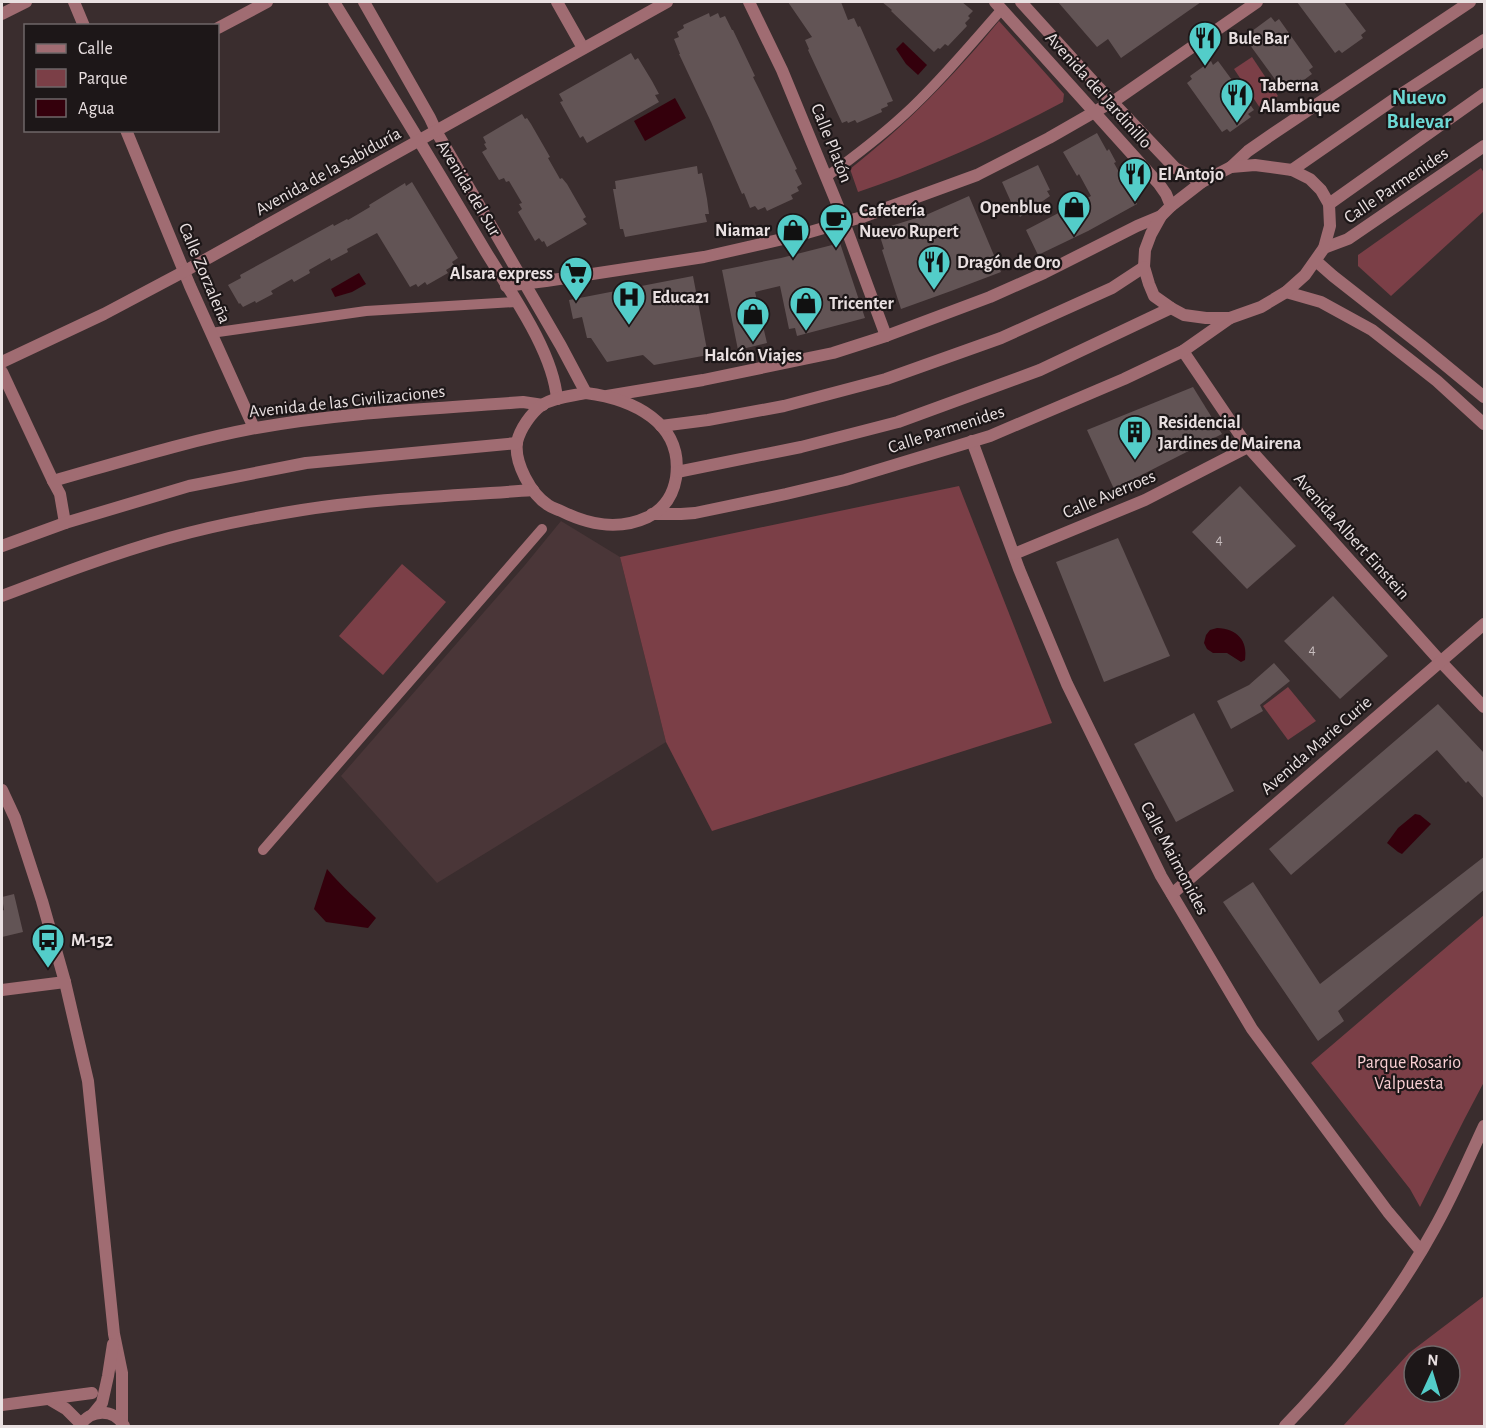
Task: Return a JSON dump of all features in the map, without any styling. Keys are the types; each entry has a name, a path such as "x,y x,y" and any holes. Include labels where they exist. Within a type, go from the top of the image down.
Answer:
{"street":[{"path":"2,14 26,2"},
{"path":"74,2 83,24"},
{"path":"219,27 267,2"},
{"name":"Avenida del Sur","path":"333,2 420,141 516,302 545,354 556,386 557,399"},
{"name":"Avenida del Sur","path":"364,2 436,131 561,345 586,393"},
{"path":"557,2 583,48"},
{"name":"Avenida de la Sabiduría","path":"2,362 104,314 185,271 667,2"},
{"name":"Calle Platón","path":"749,2 782,70 845,223 886,336"},
{"name":"Avenida del Jardinillo","path":"1021,2 1175,168 1202,182"},
{"path":"506,286 704,257 796,236 845,223 977,175 1112,102 1257,2"},
{"path":"1231,167 1248,151 1274,133 1470,2"},
{"path":"826,177 854,157 906,113 952,66 998,5"},
{"name":"Avenida del Jardinillo","path":"998,5 1159,184 1171,206"},
{"path":"1292,170 1406,91 1485,40"},
{"path":"1329,204 1485,94"},
{"name":"Calle Zorzaleña","path":"127,132 211,333 254,428"},
{"name":"Calle Parmenides","path":"1324,248 1348,239 1485,146"},
{"path":"1255,165 1292,170 1310,179 1321,190 1329,204 1330,226 1324,248 1305,275 1286,292 1261,307 1230,318 1184,315 1154,296 1144,267 1145,250 1161,216 1171,206 1214,174 1231,167 1255,165"},
{"path":"607,396 703,380 833,353 886,336 990,297 1161,216"},
{"path":"1316,261 1485,397"},
{"path":"661,426 784,406 886,379 1001,338 1112,288 1144,267"},
{"path":"1286,292 1321,302 1372,330 1429,374 1485,424"},
{"path":"211,333 366,311 516,302"},
{"path":"677,472 801,447 898,422 1040,370 1171,308"},
{"name":"Calle Parmenides","path":"652,514 695,513 786,494 845,480 990,436 1124,379 1183,351 1230,318"},
{"name":"Avenida Albert Einstein","path":"1183,351 1248,447 1441,662 1485,707"},
{"path":"2,372 60,494 65,523"},
{"path":"586,393 607,396 633,405 648,414 661,426 671,439 676,456 677,472 674,489 666,504 636,522 614,525 593,524 548,505 532,489 519,462 517,443 521,431 530,417 543,405 557,399 586,393"},
{"name":"Avenida de las Civilizaciones","path":"53,481 157,451 254,428 310,420 465,406 523,402 543,405"},
{"name":"Calle Maimonides","path":"972,441 1014,554 1067,684 1161,876 1252,1029 1388,1212 1421,1251"},
{"path":"2,546 65,523 189,486 306,463 517,443"},
{"name":"Calle Averroes","path":"1014,554 1145,500 1248,447"},
{"path":"2,596 169,538 255,518 380,500 532,489"},
{"path":"263,850 542,529"},
{"name":"Avenida Marie Curie","path":"1172,894 1485,624"},
{"path":"2,790 15,818 42,901 65,982 88,1081 114,1334 122,1372 123,1425"},
{"path":"2,990 65,982"},
{"path":"1285,1426 1313,1397 1373,1324 1435,1227 1485,1126"},
{"path":"93,1414 102,1403 114,1334"},
{"path":"2,1405 92,1393"},
{"path":"49,1400 66,1409 80,1425 86,1418 101,1412 116,1417 123,1425"}],"shaded area":[{"path":"561,521 620,557 666,742 437,883 341,776"}],"green space":[{"path":"999,21 1064,94 1063,102 963,151 858,192 850,169 928,100"},
{"path":"1252,57 1278,96 1260,108 1234,69"},
{"path":"1481,168 1484,173 1484,211 1391,296 1358,266 1358,255"},
{"path":"959,486 1052,723 712,831 666,742 620,557"},
{"path":"402,564 446,602 383,675 339,636"},
{"path":"1288,687 1316,721 1288,740 1263,706"},
{"name":"Parque Rosario Valpuesta","path":"1484,915 1484,1082 1420,1207 1410,1189 1311,1063"},
{"path":"1484,1296 1484,1426 1343,1426 1402,1361 1402,1404 1462,1404 1462,1344 1421,1344"}],"water":[{"path":"903,42 927,65 918,75 906,64 896,49"},
{"path":"675,98 686,118 645,141 634,121"},
{"path":"359,273 366,284 352,292 335,297 331,289"},
{"path":"1217,628 1230,631 1240,637 1245,647 1245,660 1241,662 1227,653 1213,653 1207,649 1204,643 1206,635 1210,630"},
{"path":"1415,814 1420,815 1431,824 1402,854 1387,843 1398,828"},
{"path":"327,869 376,918 368,928 326,922 314,909"}],"building":[{"path":"788,2 841,2 848,20 854,18 858,27 860,26 893,101 881,109 882,112 857,123 855,120 842,123 808,50 805,40 812,37"},
{"path":"882,2 962,2 973,11 965,23 967,26 948,46 945,44 934,52"},
{"path":"1058,2 1201,2 1121,58 1108,39 1097,47"},
{"path":"1297,2 1344,2 1366,31 1361,35 1363,38 1342,53 1339,50 1335,53"},
{"path":"709,13 710,17 718,13 720,18 725,16 733,30 802,184 797,187 799,191 791,195 793,199 767,211 765,207 758,210 755,206 750,208 744,193 742,194 674,39 679,37 677,32 684,28 683,25"},
{"path":"1271,17 1275,22 1279,19 1313,67 1309,70 1312,74 1289,91 1286,86 1282,89 1247,41 1252,38 1248,34"},
{"path":"631,53 635,60 638,58 652,81 659,94 655,95 659,102 587,143 583,136 580,138 560,102 563,101 559,94"},
{"path":"1211,61 1213,65 1218,61 1254,110 1248,114 1251,117 1230,132 1227,129 1222,132 1187,83 1192,79 1190,76"},
{"path":"522,114 531,124 560,179 562,178 567,184 586,217 583,219 587,224 547,247 539,238 535,241 518,212 522,209 519,204 522,203 509,181 506,182 504,178 499,180 482,152 487,149 483,137"},
{"path":"1097,133 1107,151 1109,149 1116,162 1114,163 1137,204 1038,255 1026,230 1091,196 1063,152"},
{"path":"1038,165 1050,190 1047,191 1050,196 1020,217 1002,182"},
{"path":"697,166 698,174 702,173 707,199 709,214 705,214 707,222 625,237 623,229 620,229 613,189 616,189 615,181"},
{"path":"412,182 458,258 452,262 454,265 446,270 448,273 427,285 425,282 418,287 416,284 410,287 377,233 347,249 348,252 331,261 330,258 309,270 310,273 294,282 292,279 271,291 273,294 256,303 255,301 243,307 239,304 228,285 241,278 240,275 333,224 334,226 348,220 405,183 406,186"},
{"path":"969,196 1001,272 901,309 878,230 926,215"},
{"path":"840,243 865,318 797,336 795,328 789,329 780,286 755,292 767,343 738,350 722,270"},
{"path":"693,276 708,355 654,365 643,355 607,362 591,338 587,338 582,317 573,319 569,300"},
{"name":"Residencial Jardines de Mairena","path":"1193,387 1222,434 1114,489 1087,430"},
{"path":"1240,486 1296,546 1247,589 1192,532"},
{"path":"1118,538 1170,656 1104,682 1056,562"},
{"path":"1333,596 1388,656 1340,699 1284,641"},
{"path":"1274,663 1290,681 1260,705 1263,711 1231,729 1217,701 1249,685"},
{"path":"1438,704 1485,754 1485,800 1468,781 1466,783 1437,750 1291,875 1269,849"},
{"path":"1194,713 1234,791 1176,822 1134,744"},
{"path":"1485,856 1485,889 1338,1011 1344,1021 1318,1041 1223,902 1253,882 1320,984"},
{"path":"14,894 23,932 2,937 2,911 4,910 2,897"}],"place":[{"name":"Bule Bar","path":"1205,67"},
{"name":"Taberna Alambique","path":"1237,124"},
{"name":"El Antojo","path":"1135,203"},
{"name":"Openblue","path":"1074,236"},
{"name":"Cafetería Nuevo Rupert","path":"836,249"},
{"name":"Niamar","path":"793,259"},
{"name":"Dragón de Oro","path":"934,291"},
{"name":"Alsara express","path":"576,302"},
{"name":"Educa21","path":"629,326"},
{"name":"Tricenter","path":"806,332"},
{"name":"Halcón Viajes","path":"753,343"},
{"name":"Residencial Jardines de Mairena","path":"1135,461"},
{"name":"M-152","path":"48,969"}],"district":[{"name":"Nuevo Bulevar","path":"1419,109"}]}
